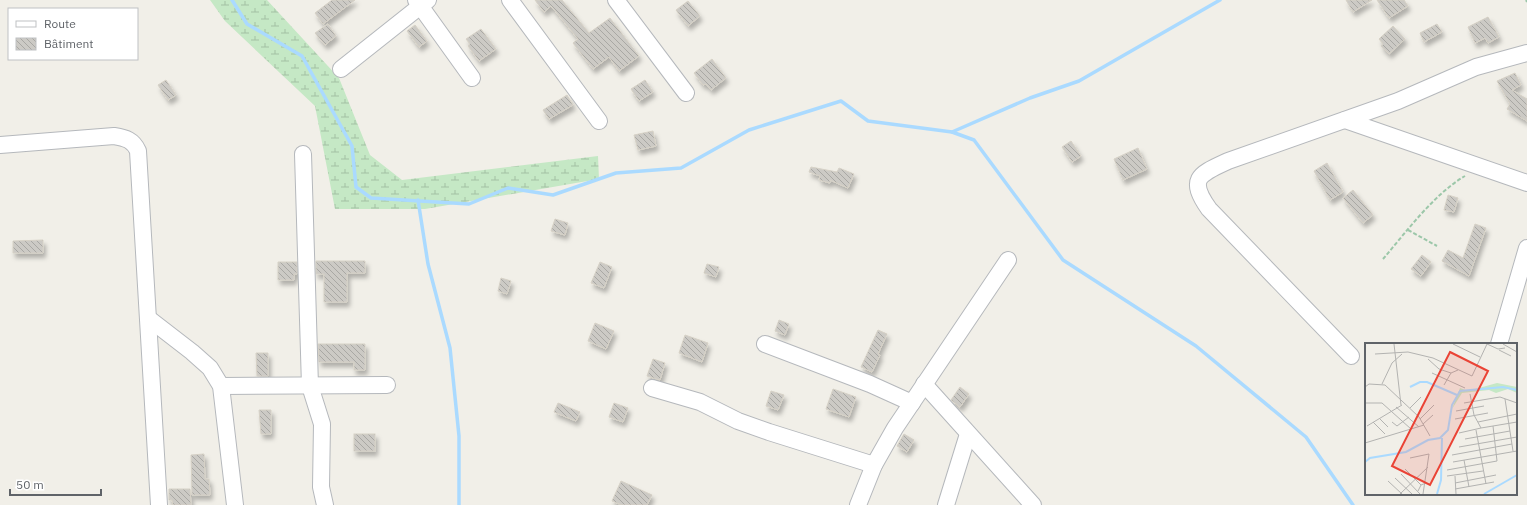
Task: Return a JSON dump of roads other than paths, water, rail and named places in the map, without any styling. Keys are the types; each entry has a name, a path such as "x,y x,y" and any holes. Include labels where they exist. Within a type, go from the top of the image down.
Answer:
{"street":[{"path":"510,0 599,121"},
{"path":"616,0 686,93"},
{"path":"341,69 422,2 472,78"},
{"path":"1351,356 1209,209 1201,198 1198,185 1199,178 1205,172 1228,161 1398,101 1476,67 1527,52"},
{"path":"1345,120 1527,183"},
{"path":"0,146 114,136 127,139 134,143 138,151 159,505"},
{"path":"302,154 310,386 322,424 321,487 325,505"},
{"path":"1499,343 1527,248"},
{"path":"858,505 874,465 924,384 1008,260"},
{"path":"148,318 210,368 222,386 235,505"},
{"path":"765,344 870,384 912,403"},
{"path":"924,384 1032,504"},
{"path":"222,386 387,385"},
{"path":"652,388 700,402 738,421 769,432 874,465"},
{"path":"946,505 968,434"}],"waterway":[{"path":"232,0 247,24 302,56 352,146 356,187 371,198 469,204 508,188 553,195 616,173 681,168 749,130 841,101 868,121 952,132 974,140 1063,260 1196,346 1306,437 1353,505"},
{"path":"952,132 1030,98 1079,81 1220,0"},
{"path":"418,200 428,264 450,348 459,436 459,505"}]}
